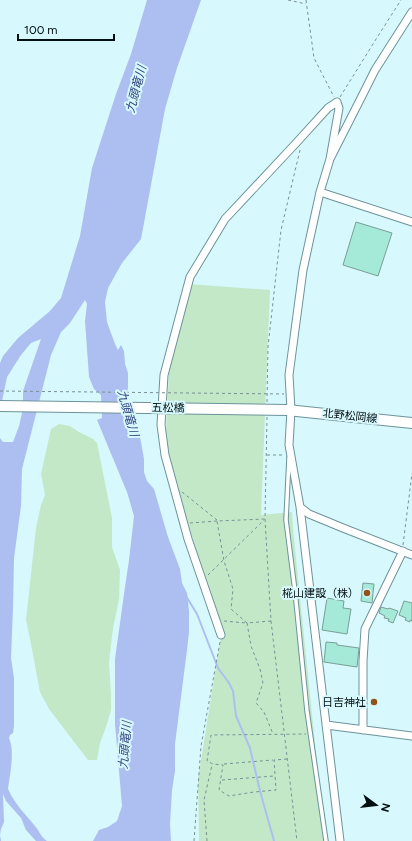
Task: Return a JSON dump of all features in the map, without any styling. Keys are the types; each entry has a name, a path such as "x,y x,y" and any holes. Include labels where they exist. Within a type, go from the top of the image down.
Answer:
{"main road":[{"name":"五松橋","path":"0,406 289,410"},
{"name":"北野松岡線","path":"289,410 412,423"}],"street":[{"path":"330,159 375,70 412,12"},
{"path":"221,635 188,539 166,455 161,425 164,375 190,277 225,219 328,108 337,102 339,108 330,159 320,192 303,270 289,375 289,445 300,507 340,841"},
{"path":"320,192 412,222"},
{"path":"300,507 309,514 412,555"},
{"path":"363,730 363,662 366,629 403,551"},
{"path":"326,725 412,736"}],"lane":[{"path":"289,445 286,520 310,734 326,841"}],"path":[{"path":"288,0 306,5"},
{"path":"306,0 314,58 337,102"},
{"path":"337,102 401,0"},
{"path":"268,401 268,347 281,230 300,151"},
{"path":"0,391 284,394"},
{"path":"267,416 265,519 271,621 297,841"},
{"path":"267,455 289,455"},
{"path":"403,551 412,474"},
{"path":"174,485 217,521 224,562 233,589 231,609 247,623 251,646 260,669 263,682 256,703 264,712 273,734"},
{"path":"184,524 265,519"},
{"path":"202,580 265,519"},
{"path":"216,621 247,623 271,621"},
{"path":"194,841 201,746 221,635"},
{"path":"288,759 223,764 212,764 207,761 211,735 310,734"},
{"path":"223,764 219,790 229,796 276,790 274,760"},
{"path":"207,841 204,800 212,764"},
{"path":"221,780 275,776"}],"green space":[{"path":"188,284 270,290 261,515 292,512 325,841 199,841 198,779 221,635 165,449 169,373"},
{"path":"59,424 70,426 93,439 97,443 112,518 112,547 120,570 119,600 113,628 109,662 111,710 100,743 97,760 88,760 49,709 40,692 26,620 36,528 41,505 45,495 41,474 51,429"}],"water":[{"name":"九頭竜川","path":"147,0 201,0 177,68 165,109 141,239 122,263 108,288 105,302 107,322 115,344 118,350 121,345 124,351 125,364 128,373 125,411 138,429 144,459 144,472 147,481 154,489 168,537 180,569 182,583 187,593 189,632 175,744 175,771 172,790 170,824 171,841 93,841 99,830 108,827 117,821 122,806 115,724 115,659 134,516 127,492 97,420 102,418 101,395 94,389 89,377 85,321 87,304 85,300 70,323 61,332 51,355 22,469 21,506 14,558 11,658 14,678 14,726 13,733 9,738 12,756 8,789 17,804 47,841 36,841 26,830 21,818 6,801 3,794 4,822 0,835 0,438 3,442 13,442 23,409 23,391 41,339 31,343 21,355 7,377 0,411 0,363 3,356 18,338 50,311 61,298 80,236 92,168 116,94 131,54"}],"building":[{"path":"356,222 392,233 378,276 343,265"},
{"name":"椛山建設（株）","path":"363,583 374,584 372,603 361,601"},
{"path":"327,598 344,601 343,608 351,609 347,634 322,630"},
{"path":"404,601 412,603 412,621 410,620 410,622 405,620 406,618 399,615"},
{"path":"381,607 398,611 393,623 388,621 389,619 384,618 385,616 379,613"},
{"path":"326,642 359,648 357,667 324,662"}],"waterway":[{"path":"186,596 197,614 218,668 233,691 236,716 250,748 274,841"}],"place":[{"name":"椛山建設（株）","path":"367,593"},
{"name":"日吉神社","path":"374,702"}]}
